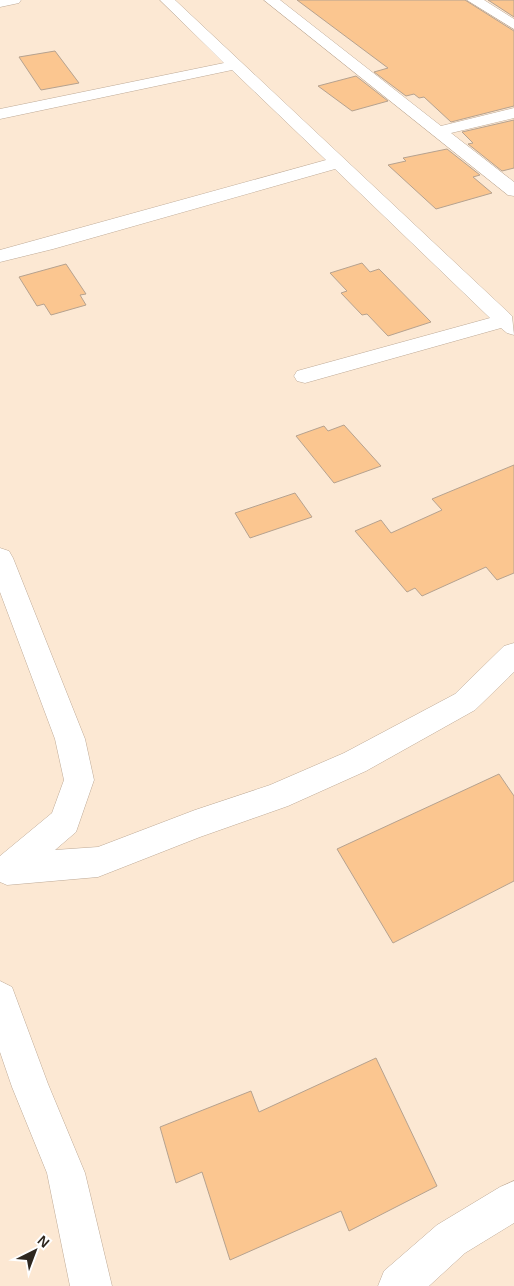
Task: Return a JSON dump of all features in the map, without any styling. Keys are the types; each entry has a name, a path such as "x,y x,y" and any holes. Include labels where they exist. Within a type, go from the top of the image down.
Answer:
{"street":[{"path":"0,3 14,0"},
{"path":"167,0 336,163 509,325"},
{"path":"271,0 514,191"},
{"path":"474,0 514,25"},
{"path":"0,114 235,65"},
{"path":"439,131 514,113"},
{"path":"0,256 46,245 336,163"},
{"path":"305,376 509,325"},
{"path":"0,558 70,739 79,780 65,822 6,871"},
{"path":"6,871 98,862 195,824 277,796 355,762 465,702 514,654"},
{"path":"0,999 30,1087 66,1173 91,1286"},
{"path":"399,1286 450,1239 514,1201"}],"building":[{"path":"297,0 465,0 514,31 514,106 451,122 424,97 419,98 414,94 406,96 374,72 388,68"},
{"path":"488,0 514,0 514,17"},
{"path":"55,51 79,83 41,90 19,57"},
{"path":"356,76 388,101 352,111 318,86"},
{"path":"514,120 514,168 502,171 468,144 473,143 462,132"},
{"path":"447,149 480,175 473,177 492,193 436,209 388,165 406,161 403,158"},
{"path":"362,263 370,272 379,269 431,322 388,336 367,314 362,315 341,293 347,291 330,273"},
{"path":"66,264 86,294 80,295 86,305 51,315 44,304 37,306 19,277"},
{"path":"344,425 381,466 334,483 296,436 324,426 328,431"},
{"path":"514,465 514,573 497,580 486,567 422,596 415,588 407,592 355,531 381,520 391,533 442,510 432,499"},
{"path":"295,493 312,517 250,538 235,513"},
{"path":"499,774 514,796 514,881 393,943 337,849"},
{"path":"376,1058 437,1186 349,1231 341,1211 230,1260 202,1172 176,1183 160,1127 251,1091 259,1112"}]}
